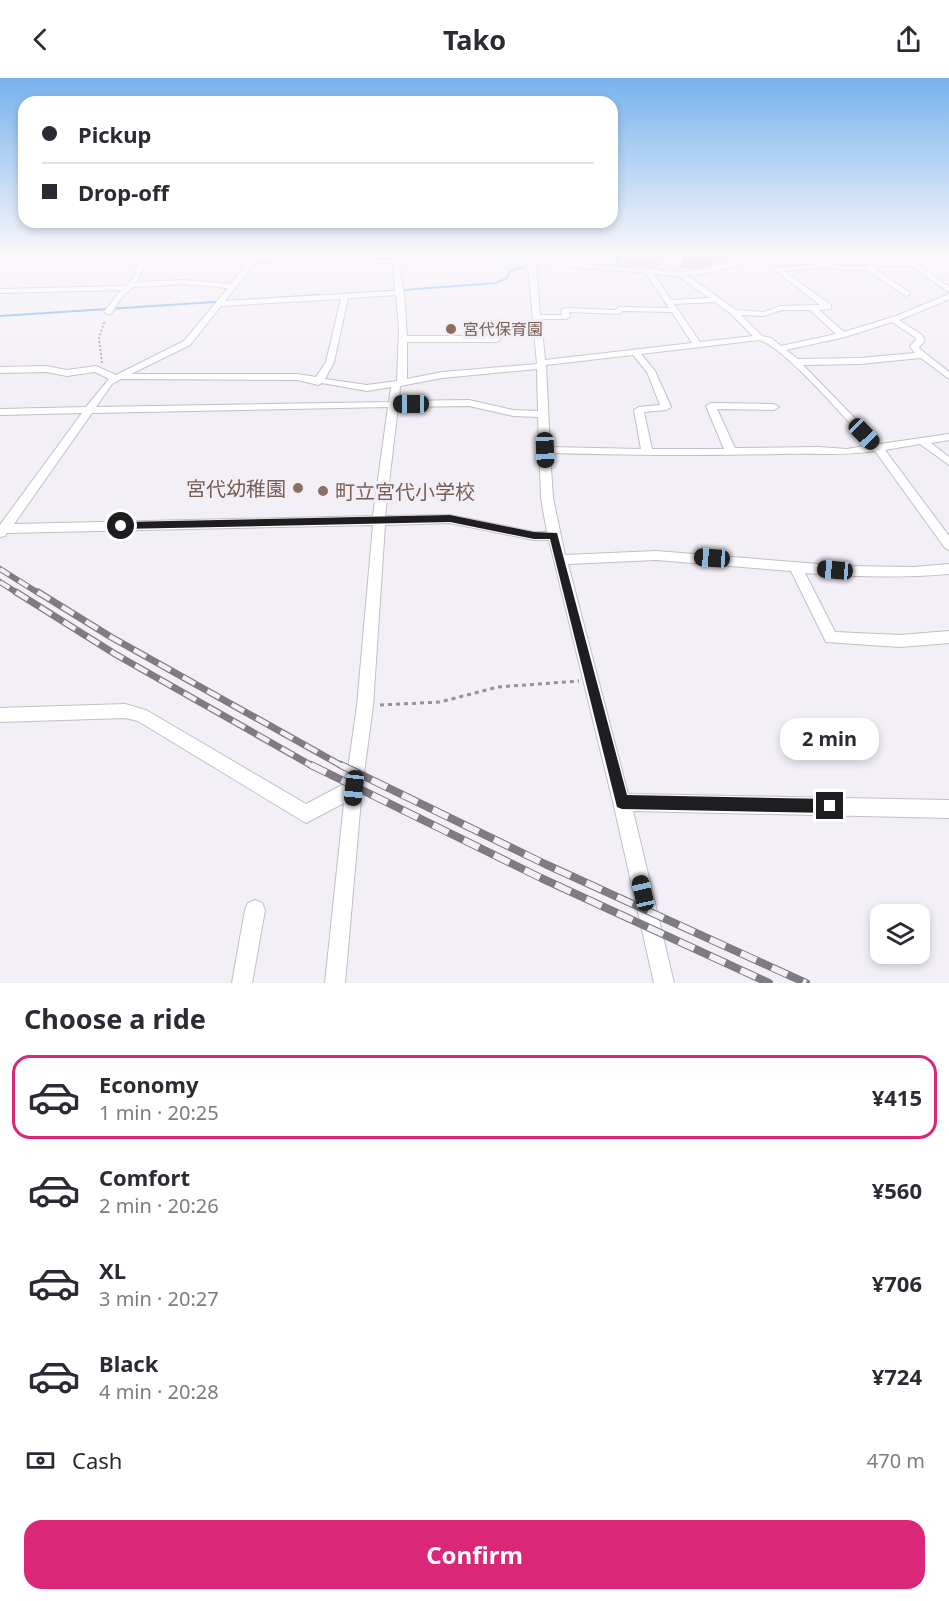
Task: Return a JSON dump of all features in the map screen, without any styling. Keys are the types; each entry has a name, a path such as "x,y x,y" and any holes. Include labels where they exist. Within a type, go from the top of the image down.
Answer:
{"street":[{"path":"109,309 120,297"},
{"path":"1,531 109,382 187,343 225,297"},
{"path":"221,302 339,297"},
{"path":"318,382 330,362 345,297"},
{"path":"335,983 354,788 365,706 379,519 392,404 399,383 403,339 400,297"},
{"path":"533,297 541,364 547,498 554,536 622,802 664,983"},
{"path":"666,297 698,346"},
{"path":"713,297 734,312 759,338"},
{"path":"734,312 758,314 777,311 780,308 828,307 815,297"},
{"path":"779,349 842,335 894,320 947,297"},
{"path":"535,317 566,317 565,310 619,312 619,309 672,306 717,300"},
{"path":"812,307 842,335"},
{"path":"894,320 919,337 921,341 914,346 949,376"},
{"path":"0,370 46,369 67,373 96,369 116,377 298,377 367,388 442,375 759,338 768,340 796,362 879,448 949,545"},
{"path":"403,339 497,339"},
{"path":"636,353 651,371 666,407 639,410 647,452"},
{"path":"796,362 860,361 922,355"},
{"path":"0,412 469,404 513,412 543,414"},
{"path":"731,452 711,406 774,406"},
{"path":"545,450 647,452 819,450 847,452 949,437"},
{"path":"921,441 949,462"},
{"path":"1,531 379,519 450,519 534,536 554,536"},
{"path":"560,560 668,555 876,573 920,573 949,569"},
{"path":"795,566 831,638 900,641 949,637"},
{"path":"0,715 125,711 141,715 306,814 354,788"},
{"path":"622,802 949,809"},
{"path":"242,983 255,910"}],"path":[{"path":"96,369 103,362 98,343 100,330 109,309"},
{"path":"365,706 440,702 498,687 590,680"}],"waterway":[{"path":"0,316 286,297"}],"railway":[{"path":"0,569 40,594"},
{"path":"0,582 19,594"},
{"path":"16,592 115,654 314,767"},
{"path":"38,592 111,637 344,767"},
{"path":"311,765 541,878 769,983"},
{"path":"341,765 545,864 806,983"}],"place":[{"name":"宮代保育園","path":"451,329"},
{"name":"宮代幼稚園","path":"298,488"},
{"name":"町立宮代小学校","path":"323,491"}],"route":[{"path":"121,526 450,519 482,523 534,536 554,536 622,802 830,806"}]}
